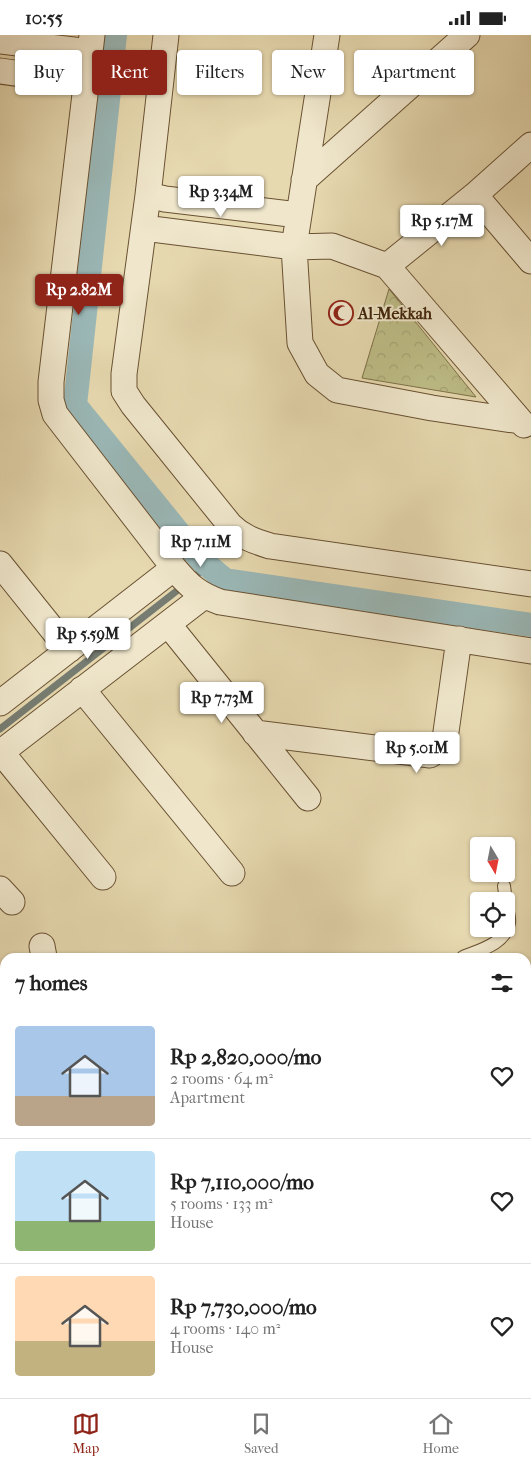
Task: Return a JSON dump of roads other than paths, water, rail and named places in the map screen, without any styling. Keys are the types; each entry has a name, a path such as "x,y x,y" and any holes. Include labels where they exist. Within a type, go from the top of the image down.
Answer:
{"street":[{"path":"166,35 144,228 124,374 124,391 133,405 230,525 240,535 255,542 270,546 531,584"},
{"path":"327,35 294,247 300,343 317,374 337,390 432,407 525,427"},
{"path":"304,180 468,35"},
{"path":"0,41 91,44 51,382 51,400 55,414 174,568 193,589 204,596 220,602 531,651"},
{"path":"0,71 87,83"},
{"path":"387,266 475,195 531,145"},
{"path":"148,195 298,215"},
{"path":"475,195 531,261"},
{"path":"144,228 294,247 332,246 387,266 525,427"},
{"path":"0,564 69,650"},
{"path":"0,703 174,568"},
{"path":"103,877 0,753 204,596"},
{"path":"168,624 308,798"},
{"path":"255,733 430,755 443,747 445,739 459,639"},
{"path":"82,689 232,873"},
{"path":"531,1100 531,1111"}],"lane":[{"path":"504,887 505,892"},
{"path":"473,953 492,945 502,937"}],"waterway":[{"path":"115,35 75,405 200,559 225,580 531,625"},
{"path":"191,579 208,566"},
{"path":"0,729 183,586"}],"place":[{"name":"Al-Mekkah","path":"341,313"}]}
